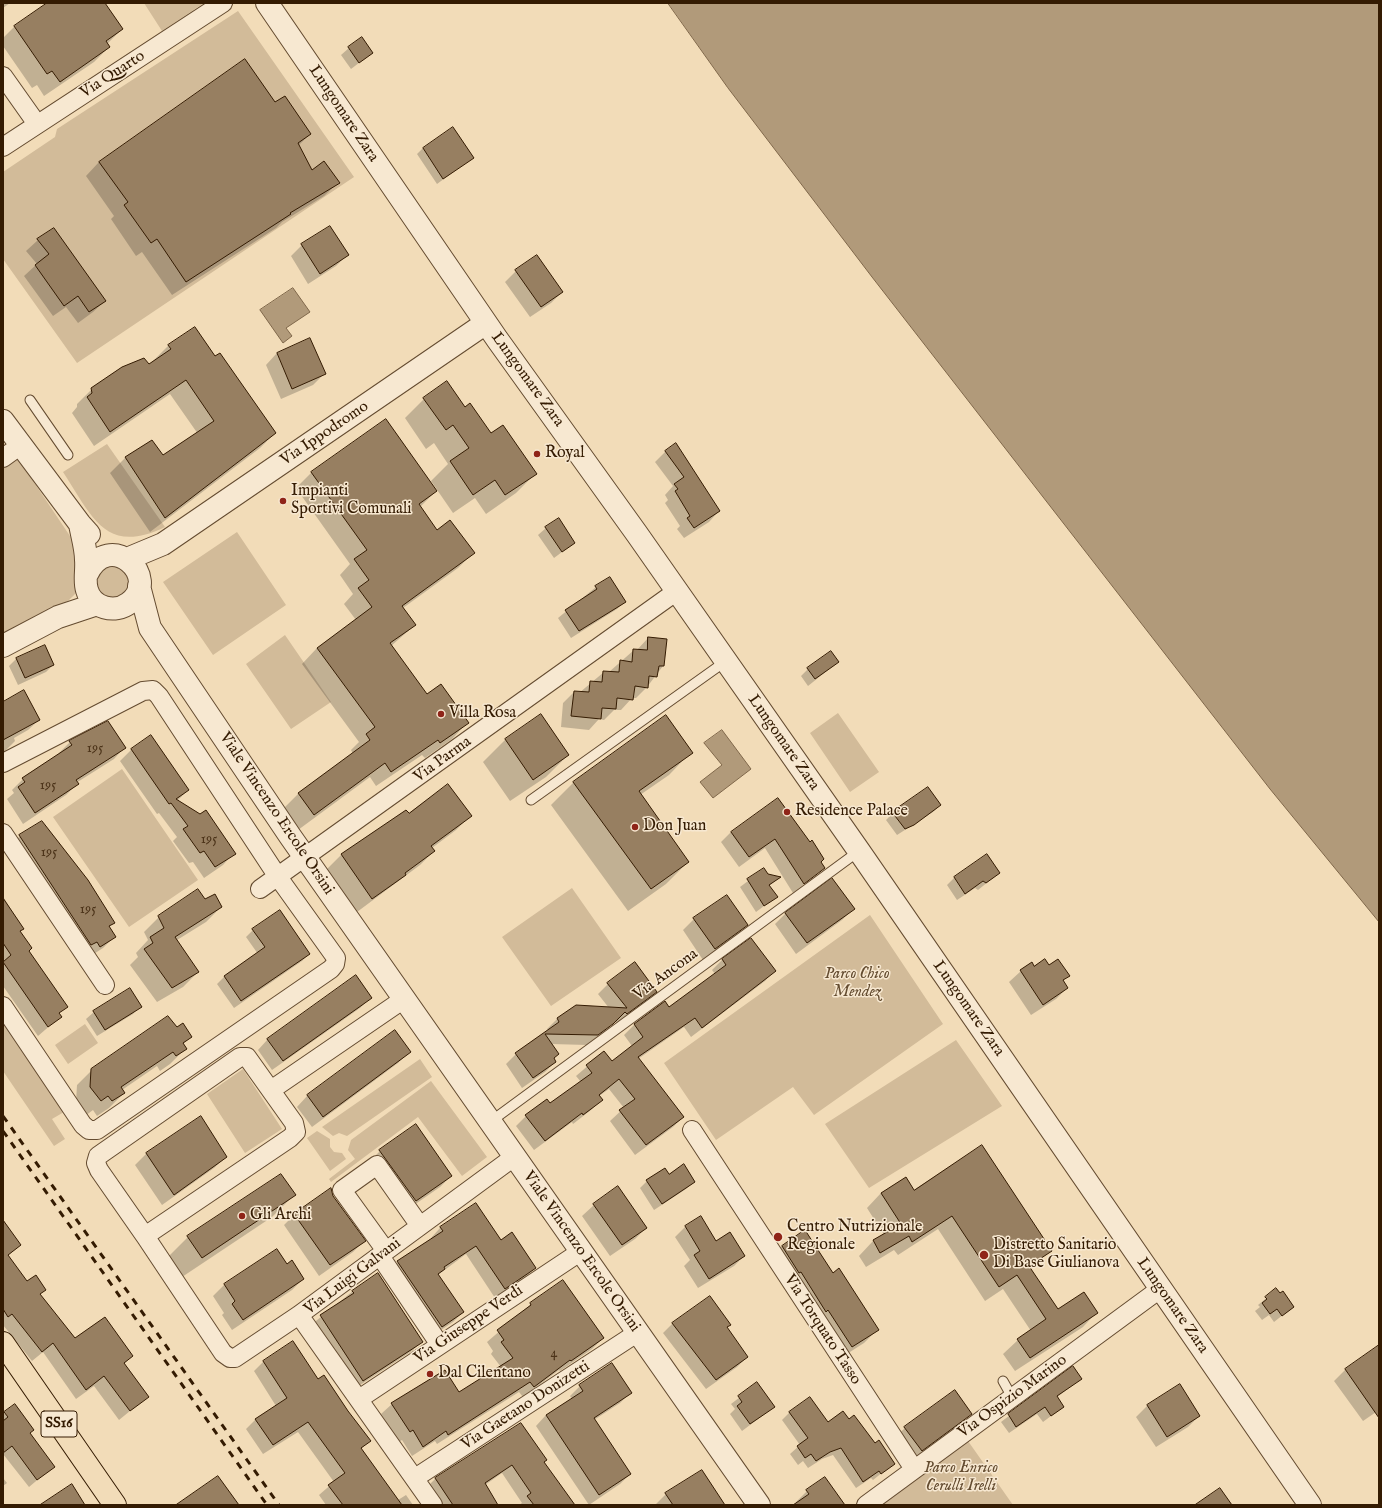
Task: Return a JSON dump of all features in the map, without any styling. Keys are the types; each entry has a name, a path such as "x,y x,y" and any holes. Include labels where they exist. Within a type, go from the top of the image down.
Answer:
{"main road":[{"name":"SS16","path":"3,1343 115,1505"}],"street":[{"name":"Via Quarto","path":"3,147 223,3"},
{"name":"Lungomare Zara","path":"266,3 486,323 859,851 1310,1505"},
{"path":"3,76 37,124"},
{"name":"Via Ippodromo","path":"96,595 120,608 133,600 139,582 150,559 163,544 486,323"},
{"path":"3,458 10,435"},
{"path":"10,435 80,524 100,544 122,557 137,570 150,628"},
{"path":"80,524 86,558 96,595 150,628"},
{"name":"Via Ippodromo","path":"96,595 91,566 96,560 104,556 122,557 163,544"},
{"name":"Via Parma","path":"260,889 677,592"},
{"name":"Via Ippodromo","path":"3,646 96,595"},
{"name":"Viale Vincenzo Ercole Orsini","path":"150,628 305,858 757,1504"},
{"path":"3,763 144,691 153,690 159,696 278,877 336,958 335,964 331,969 97,1130 89,1130 83,1125 3,1006"},
{"path":"3,833 105,984"},
{"path":"271,1090 404,999"},
{"path":"145,1236 290,1138 296,1132 294,1123 248,1057 240,1057 98,1156 96,1163 99,1170 223,1352 230,1358 241,1355 300,1315"},
{"name":"Via Torquato Tasso","path":"692,1130 914,1469"},
{"name":"Via Luigi Galvani","path":"433,1505 300,1315 514,1157"},
{"path":"420,1226 377,1165 342,1190 440,1345"},
{"name":"Via Giuseppe Verdi","path":"359,1399 580,1252"},
{"name":"Via Ospizio Marino","path":"866,1505 1160,1289"},
{"name":"Via Gaetano Donizetti","path":"415,1478 637,1334"}],"lane":[{"path":"30,400 68,455"},
{"path":"531,800 726,661"},
{"name":"Via Ancona","path":"490,1122 859,851"},
{"path":"1003,1381 1012,1397"}],"green space":[{"path":"144,3 204,3 162,31"},
{"path":"238,11 354,177 77,363 3,259 3,172 55,137 57,129"},
{"path":"107,444 165,527 145,535 128,537 114,534 102,527 92,516 63,472"},
{"path":"17,457 74,542 80,589 68,601 6,635 3,630 3,467"},
{"path":"237,532 286,605 213,655 163,582"},
{"path":"110,567 116,567 126,574 129,583 128,589 122,596 116,599 110,599 100,592 97,586 97,580 104,570"},
{"path":"285,635 331,702 291,729 246,664"},
{"path":"838,713 879,772 850,792 810,733"},
{"path":"122,769 198,880 129,927 53,817"},
{"path":"572,888 621,958 551,1006 502,937"},
{"name":"Parco Chico Mendez","path":"870,915 943,1024 814,1115 793,1087 716,1140 664,1063"},
{"path":"3,1021 64,1112 52,1119 65,1139 54,1146 3,1071"},
{"path":"85,1024 98,1043 68,1064 55,1045"},
{"path":"956,1040 1002,1106 869,1188 825,1124"},
{"path":"420,1059 432,1077 347,1136 339,1133 333,1136 322,1127"},
{"path":"243,1069 282,1129 245,1153 207,1094"},
{"path":"431,1081 487,1157 462,1176 418,1117 331,1182 329,1179 355,1159 348,1150 351,1140"},
{"path":"317,1131 330,1139 330,1147 334,1152 342,1153 346,1159 330,1171 307,1138"},
{"name":"Parco Enrico Cerulli Irelli","path":"968,1441 1013,1505 880,1505"}],"shaded area":[{"path":"668,3 1379,3 1379,922 1270,789 872,277 728,88"},
{"path":"293,288 310,312 286,328 292,336 283,343 260,310"},
{"path":"722,730 751,769 713,798 700,782 722,765 704,743"}],"building":[{"path":"47,3 105,3 123,29 106,41 110,47 60,82 52,71 47,74 14,26"},
{"path":"362,37 373,53 359,63 348,47"},
{"path":"245,59 275,102 285,96 311,134 298,143 312,170 324,161 340,183 290,213 291,214 186,282 157,239 151,243 124,205 128,202 99,162"},
{"path":"453,127 474,158 443,179 423,148"},
{"path":"330,226 349,255 320,274 301,244"},
{"path":"54,228 106,301 89,312 78,296 64,306 35,265 49,254 37,239"},
{"path":"537,255 563,292 541,307 515,270"},
{"path":"195,327 215,356 220,353 276,433 165,518 125,457 152,440 163,455 214,421 186,380 110,432 87,397 92,393 91,388 122,367 144,358 149,364 171,349 168,345"},
{"path":"310,338 326,374 292,389 277,353"},
{"path":"447,381 465,407 470,403 491,433 503,425 537,474 505,495 495,480 473,495 450,461 469,448 453,425 446,430 423,398"},
{"path":"386,419 437,491 419,504 437,530 450,520 475,553 402,606 416,625 390,643 427,694 441,684 469,723 440,743 438,740 391,772 385,763 314,815 298,793 370,740 366,734 375,727 317,648 372,607 358,588 369,580 354,559 367,550 311,472"},
{"path":"676,443 720,511 694,528 687,518 690,516 675,491 678,489 674,484 684,477 665,451"},
{"path":"559,518 575,543 562,552 545,527"},
{"path":"610,577 626,602 579,631 565,610 597,589 595,586"},
{"path":"648,637 667,639 664,666 659,666 657,677 649,676 648,688 635,686 633,700 617,698 616,709 602,708 601,719 571,716 574,691 589,692 590,681 602,682 603,671 619,672 620,660 632,662 633,649 647,650"},
{"path":"45,645 54,665 25,678 16,658"},
{"path":"831,651 839,662 815,679 807,668"},
{"path":"24,690 40,720 3,740 3,702"},
{"path":"541,714 569,755 533,780 505,739"},
{"name":"Don Juan","path":"666,715 693,753 639,791 689,862 651,889 573,782"},
{"path":"108,721 126,748 76,780 79,784 35,813 18,787 25,782 22,778 72,745 69,741"},
{"path":"151,735 189,790 176,799 200,814 206,810 236,854 215,867 204,851 200,853 183,829 188,826 171,803 169,804 131,749"},
{"path":"448,784 472,816 431,846 435,851 405,873 406,875 372,899 341,854 406,810 409,813"},
{"path":"928,787 941,805 914,825 905,829 892,812"},
{"path":"778,798 810,842 812,840 824,859 821,862 825,868 804,884 775,839 749,857 731,832"},
{"path":"42,821 88,880 115,923 109,926 116,937 100,947 97,942 91,945 19,835"},
{"path":"987,854 1000,873 986,883 983,881 965,894 954,877"},
{"path":"764,868 768,874 781,877 769,885 778,897 764,906 747,879"},
{"path":"832,878 855,909 807,943 785,913"},
{"path":"198,889 205,899 215,894 222,907 175,937 199,972 172,988 144,949 153,943 150,937 164,928 158,916"},
{"path":"727,895 748,925 715,949 693,918"},
{"path":"3,898 24,929 20,931 32,948 29,951 68,1007 59,1013 62,1017 48,1027 3,962 11,955 3,943"},
{"path":"280,910 310,954 241,1001 224,976 265,947 252,929"},
{"path":"751,938 776,971 702,1028 695,1018 638,1057 684,1117 646,1145 619,1110 635,1099 619,1079 599,1095 603,1100 583,1115 582,1113 545,1141 525,1115 547,1099 550,1103 592,1073 586,1065 604,1051 612,1061 643,1037 634,1024 665,1001 669,1007 726,965 722,959"},
{"path":"1045,959 1049,965 1058,959 1070,976 1063,980 1068,988 1043,1005 1020,970 1032,962 1034,966"},
{"path":"635,962 657,992 627,1014 625,1012 613,1024 598,1035 545,1034 559,1054 554,1058 556,1062 533,1078 515,1053 559,1022 557,1018 576,1005 627,1008 607,983"},
{"path":"356,975 372,998 283,1061 267,1039"},
{"path":"130,988 142,1007 105,1030 93,1011"},
{"path":"168,1016 177,1027 183,1023 192,1037 183,1043 187,1049 176,1056 173,1052 121,1087 125,1093 112,1101 108,1096 101,1101 90,1087 91,1069"},
{"path":"395,1030 411,1052 323,1117 307,1095"},
{"path":"201,1116 227,1157 174,1195 146,1153"},
{"path":"416,1124 452,1176 416,1201 379,1150"},
{"path":"982,1145 1052,1251 1029,1266 1058,1309 1084,1292 1098,1313 1030,1358 1017,1339 1046,1319 1017,1275 999,1287 952,1216 912,1242 909,1236 880,1253 873,1240 901,1224 881,1193 906,1177 914,1190"},
{"path":"684,1164 695,1182 662,1204 646,1180 665,1168 669,1174"},
{"name":"Gli Archi","path":"281,1174 296,1195 202,1258 187,1236"},
{"path":"618,1186 647,1228 622,1245 593,1204"},
{"path":"331,1188 333,1196 366,1241 330,1265 294,1214"},
{"path":"476,1203 501,1240 512,1232 536,1268 505,1289 476,1246 444,1267 445,1269 438,1274 464,1312 442,1327 397,1261 443,1231 440,1227"},
{"path":"701,1216 716,1241 730,1232 745,1256 709,1279 694,1255 700,1251 685,1226"},
{"path":"3,1220 21,1245 8,1255 27,1281 36,1275 46,1290 40,1294 75,1338 105,1317 133,1356 124,1363 149,1397 130,1411 104,1376 86,1390 53,1343 42,1352 12,1314 8,1317 3,1309"},
{"path":"805,1230 833,1273 839,1268 879,1330 852,1347 828,1310 826,1312 801,1272 799,1273 782,1246"},
{"path":"277,1249 287,1264 292,1260 304,1279 243,1320 232,1304 235,1301 224,1284"},
{"path":"378,1273 423,1342 363,1381 320,1315 354,1293 352,1291"},
{"path":"563,1280 604,1338 571,1361 570,1360 534,1387 530,1382 448,1435 446,1431 423,1447 413,1430 410,1432 391,1403 445,1370 459,1392 513,1358 501,1342 504,1340 497,1330 531,1305 530,1303"},
{"path":"1276,1288 1280,1293 1283,1291 1294,1307 1282,1316 1277,1309 1270,1314 1262,1303 1267,1299 1265,1297"},
{"path":"710,1296 731,1325 727,1327 748,1357 716,1380 672,1323"},
{"path":"293,1341 318,1379 324,1375 348,1411 371,1441 361,1448 402,1505 343,1505 328,1485 345,1473 308,1422 273,1445 255,1419 287,1398 263,1361"},
{"path":"1379,1345 1379,1418 1345,1369"},
{"path":"612,1363 632,1393 594,1418 631,1474 599,1495 546,1415 583,1391 579,1385"},
{"path":"1073,1366 1082,1379 1057,1396 1064,1407 1051,1416 1045,1407 1016,1427 1008,1414"},
{"path":"757,1382 775,1407 750,1424 737,1406 742,1402 738,1396"},
{"path":"1180,1384 1200,1416 1167,1437 1147,1405"},
{"path":"955,1390 972,1414 922,1451 904,1427"},
{"path":"810,1397 828,1422 843,1411 849,1419 854,1415 875,1443 879,1440 895,1464 881,1474 879,1471 863,1482 841,1448 830,1452 816,1461 811,1454 805,1458 797,1446 808,1438 789,1412"},
{"path":"15,1404 34,1430 30,1433 55,1467 37,1480 12,1446 3,1453 3,1421 8,1417 4,1412"},
{"path":"521,1423 547,1460 544,1462 575,1505 534,1505 527,1496 531,1493 512,1465 485,1483 498,1505 453,1505 435,1478"},
{"path":"702,1470 725,1505 673,1505 665,1493"},
{"path":"218,1476 239,1505 176,1505"},
{"path":"825,1477 845,1505 793,1505 809,1494 806,1490"},
{"path":"72,1484 85,1505 40,1505"},
{"path":"1220,1488 1232,1505 1195,1505"}],"railway":[{"path":"3,1116 279,1505"},
{"path":"3,1131 267,1505"}],"place":[{"name":"Royal","path":"537,454"},
{"name":"Impianti Sportivi Comunali","path":"283,501"},
{"name":"Villa Rosa","path":"441,714"},
{"name":"Residence Palace","path":"787,812"},
{"name":"Don Juan","path":"635,827"},
{"name":"Gli Archi","path":"242,1216"},
{"name":"Centro Nutrizionale Regionale","path":"778,1237"},
{"name":"Distretto Sanitario Di Base Giulianova","path":"984,1255"},
{"name":"Dal Cilentano","path":"430,1374"}]}
